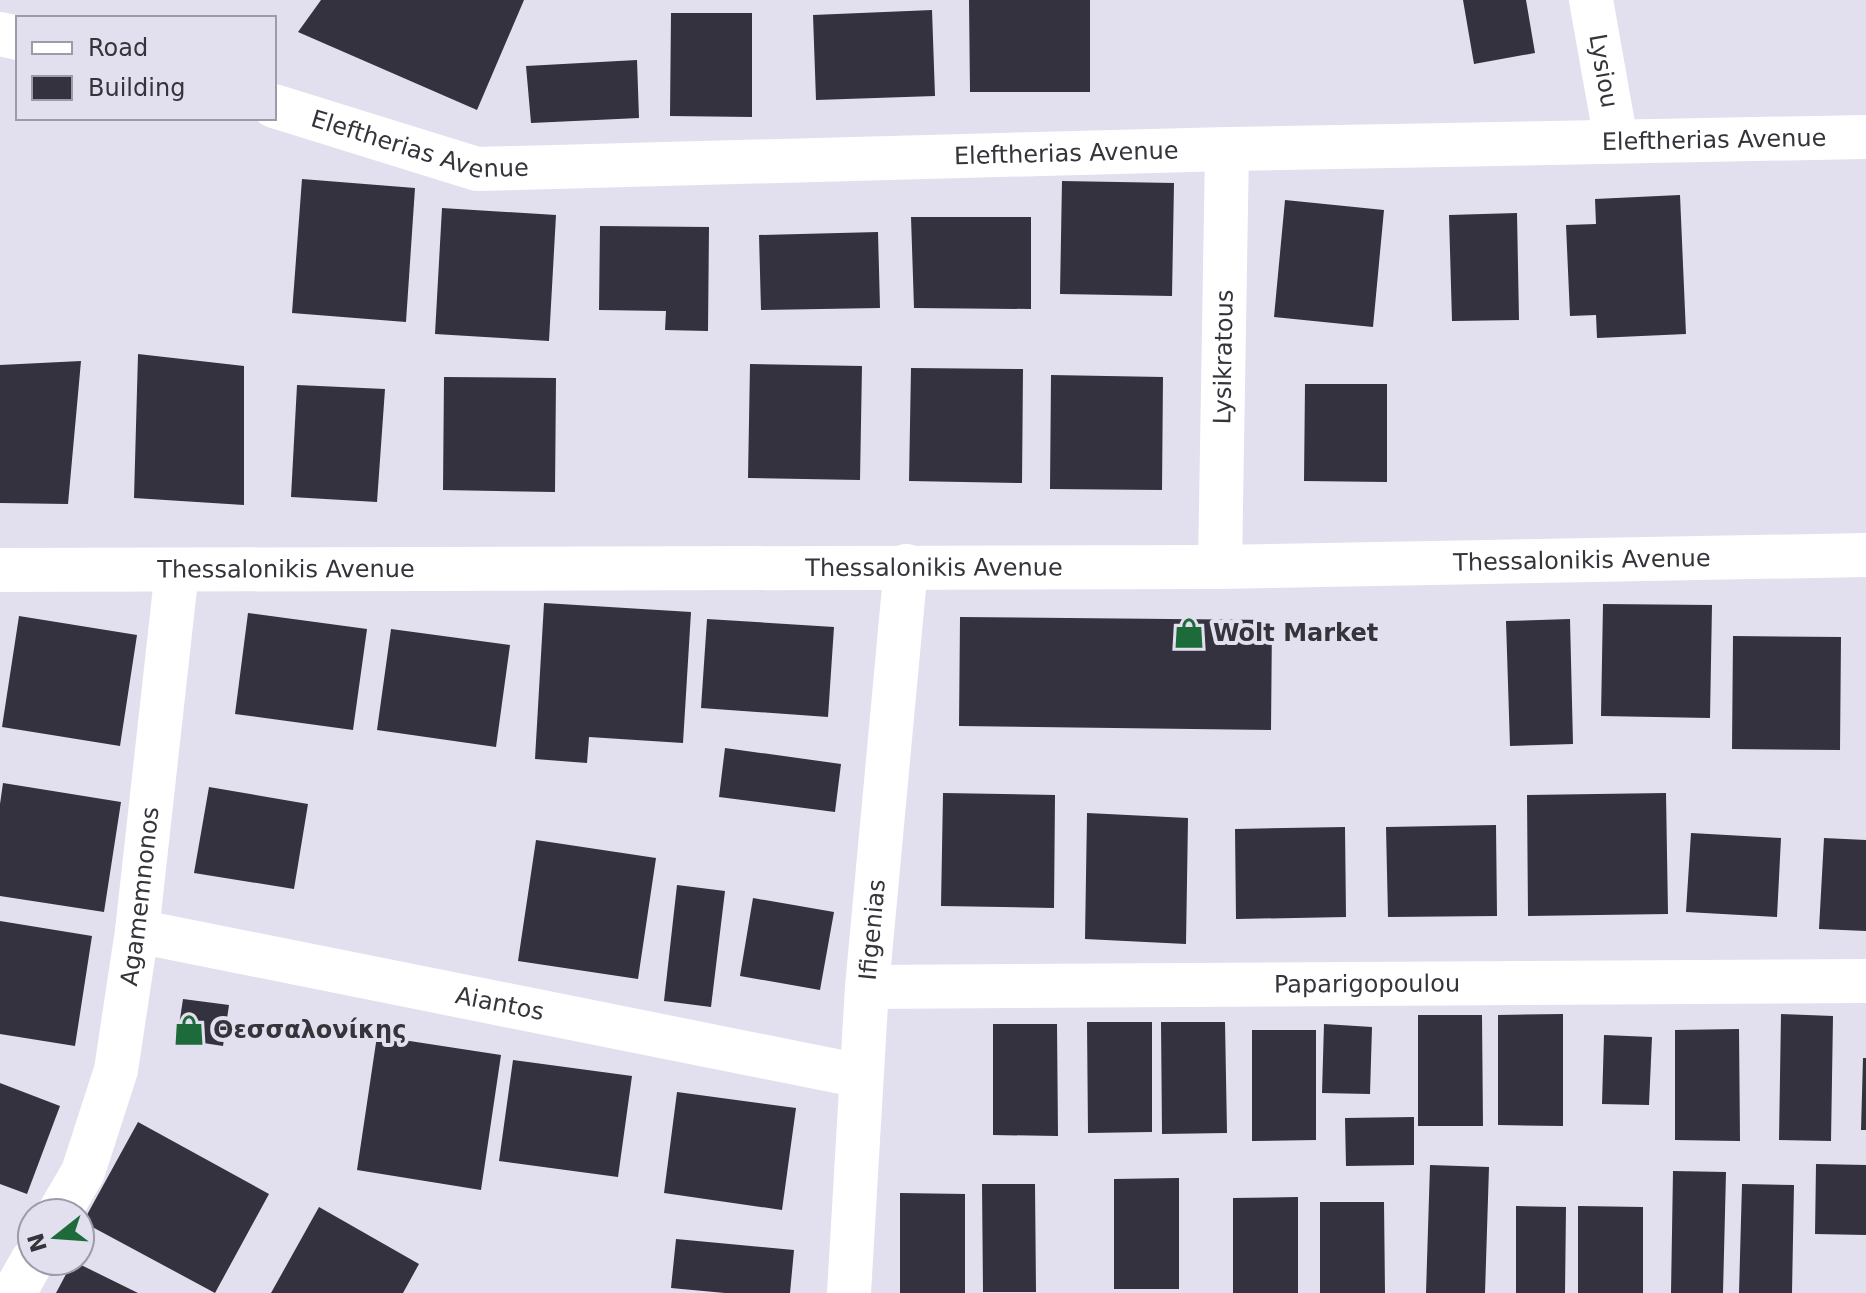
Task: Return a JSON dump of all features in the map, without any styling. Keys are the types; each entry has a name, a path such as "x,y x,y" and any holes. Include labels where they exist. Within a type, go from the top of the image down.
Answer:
{"street":[{"name":"Lysiou","path":"1591,0 1616,141"},
{"name":"Eleftherias Avenue","path":"276,107 477,169 1227,149 1866,137"},
{"name":"Lysikratous","path":"1220,567 1227,149"},
{"name":"Thessalonikis Avenue","path":"0,570 1220,567 1866,555"},
{"name":"Ifigenias","path":"849,1293 867,987 906,566"},
{"name":"Agamemnonos","path":"68,1197 83,1172 116,1070 137,931 177,570"},
{"name":"Aiantos","path":"137,931 861,1076"},
{"name":"Paparigopoulou","path":"867,987 1866,981"}],"building":[{"path":"321,0 524,0 477,110 298,32"},
{"path":"969,0 1090,0 1090,92 970,92"},
{"path":"1463,0 1526,0 1535,53 1474,64"},
{"path":"932,10 935,96 816,100 813,15"},
{"path":"671,13 752,13 752,117 670,116"},
{"path":"637,60 639,118 531,123 526,66"},
{"path":"302,179 415,188 406,322 292,313"},
{"path":"1062,181 1174,183 1172,296 1060,294"},
{"path":"1680,195 1686,334 1597,338 1596,315 1570,316 1566,225 1596,224 1595,199"},
{"path":"1285,200 1384,210 1373,327 1274,317"},
{"path":"442,208 556,215 549,341 435,334"},
{"path":"1517,213 1519,320 1452,321 1449,215"},
{"path":"911,217 1031,217 1031,309 914,308"},
{"path":"600,226 709,227 708,331 665,330 666,311 599,310"},
{"path":"878,232 880,308 761,310 759,235"},
{"path":"138,354 244,366 244,505 134,498"},
{"path":"81,361 68,504 0,503 0,365"},
{"path":"750,364 862,366 860,480 748,478"},
{"path":"911,368 1023,369 1022,483 909,481"},
{"path":"1051,375 1163,377 1162,490 1050,489"},
{"path":"444,377 556,378 555,492 443,490"},
{"path":"1305,384 1387,384 1387,482 1304,481"},
{"path":"297,385 385,389 377,502 291,497"},
{"path":"544,603 691,612 683,743 589,737 587,763 535,759"},
{"path":"1603,604 1712,605 1710,718 1601,716"},
{"path":"248,613 367,629 353,730 235,714"},
{"path":"19,616 137,635 120,746 2,727"},
{"path":"960,617 1272,620 1271,730 959,726"},
{"path":"707,619 834,627 828,717 701,708"},
{"path":"1570,619 1573,744 1510,746 1506,621"},
{"path":"391,629 510,645 496,747 377,730"},
{"path":"1733,636 1841,637 1840,750 1732,749"},
{"path":"725,748 841,764 835,812 719,797"},
{"path":"3,783 121,802 104,912 0,896 0,804"},
{"path":"209,787 308,804 294,889 194,873"},
{"path":"943,793 1055,795 1054,908 941,906"},
{"path":"1666,793 1668,914 1528,916 1527,795"},
{"path":"1087,813 1188,818 1186,944 1085,939"},
{"path":"1496,825 1497,916 1388,917 1386,827"},
{"path":"1345,827 1346,917 1236,919 1235,829"},
{"path":"1691,833 1781,838 1777,917 1686,912"},
{"path":"1824,838 1866,840 1866,931 1819,929"},
{"path":"536,840 656,858 638,979 518,961"},
{"path":"677,885 725,891 711,1007 664,1001"},
{"path":"753,898 834,912 820,990 740,976"},
{"path":"0,921 92,936 75,1046 0,1034"},
{"path":"183,999 229,1005 223,1046 177,1039"},
{"path":"1563,1014 1563,1126 1498,1125 1498,1015"},
{"path":"1781,1014 1833,1016 1831,1141 1779,1140"},
{"path":"1418,1015 1482,1015 1483,1126 1418,1126"},
{"path":"1087,1022 1152,1022 1152,1132 1088,1133"},
{"path":"1161,1022 1225,1022 1227,1133 1162,1134"},
{"path":"993,1024 1057,1024 1058,1136 993,1135"},
{"path":"1324,1024 1372,1027 1370,1094 1322,1093"},
{"path":"1739,1029 1740,1141 1675,1140 1675,1030"},
{"path":"1252,1030 1316,1030 1316,1140 1252,1141"},
{"path":"1604,1035 1652,1037 1649,1105 1602,1104"},
{"path":"377,1036 501,1055 481,1190 357,1170"},
{"path":"1863,1058 1866,1058 1866,1130 1861,1130"},
{"path":"513,1060 632,1076 618,1177 499,1161"},
{"path":"0,1083 60,1106 27,1194 0,1184"},
{"path":"677,1092 796,1108 782,1210 664,1193"},
{"path":"1414,1117 1414,1165 1346,1166 1345,1118"},
{"path":"138,1122 269,1194 215,1293 96,1229 96,1198"},
{"path":"1816,1164 1866,1165 1866,1235 1815,1234"},
{"path":"1430,1165 1489,1167 1485,1293 1426,1293"},
{"path":"1673,1171 1726,1172 1723,1293 1671,1293"},
{"path":"1179,1178 1179,1289 1114,1289 1114,1179"},
{"path":"982,1184 1035,1184 1036,1292 983,1292"},
{"path":"1742,1184 1794,1185 1792,1293 1739,1293"},
{"path":"900,1193 965,1194 965,1293 900,1293"},
{"path":"1298,1197 1298,1293 1233,1293 1233,1198"},
{"path":"1320,1202 1384,1202 1385,1293 1320,1293"},
{"path":"1516,1206 1566,1207 1565,1293 1516,1293"},
{"path":"1578,1206 1643,1207 1643,1293 1578,1293"},
{"path":"319,1207 419,1264 403,1293 271,1293"},
{"path":"676,1239 794,1250 790,1293 725,1293 671,1288"},
{"path":"96,1272 138,1293 56,1293 64,1277 96,1277"}],"place":[{"name":"Wolt Market","path":"1189,633"},
{"name":"Θεσσαλονίκης","path":"189,1030"}]}
